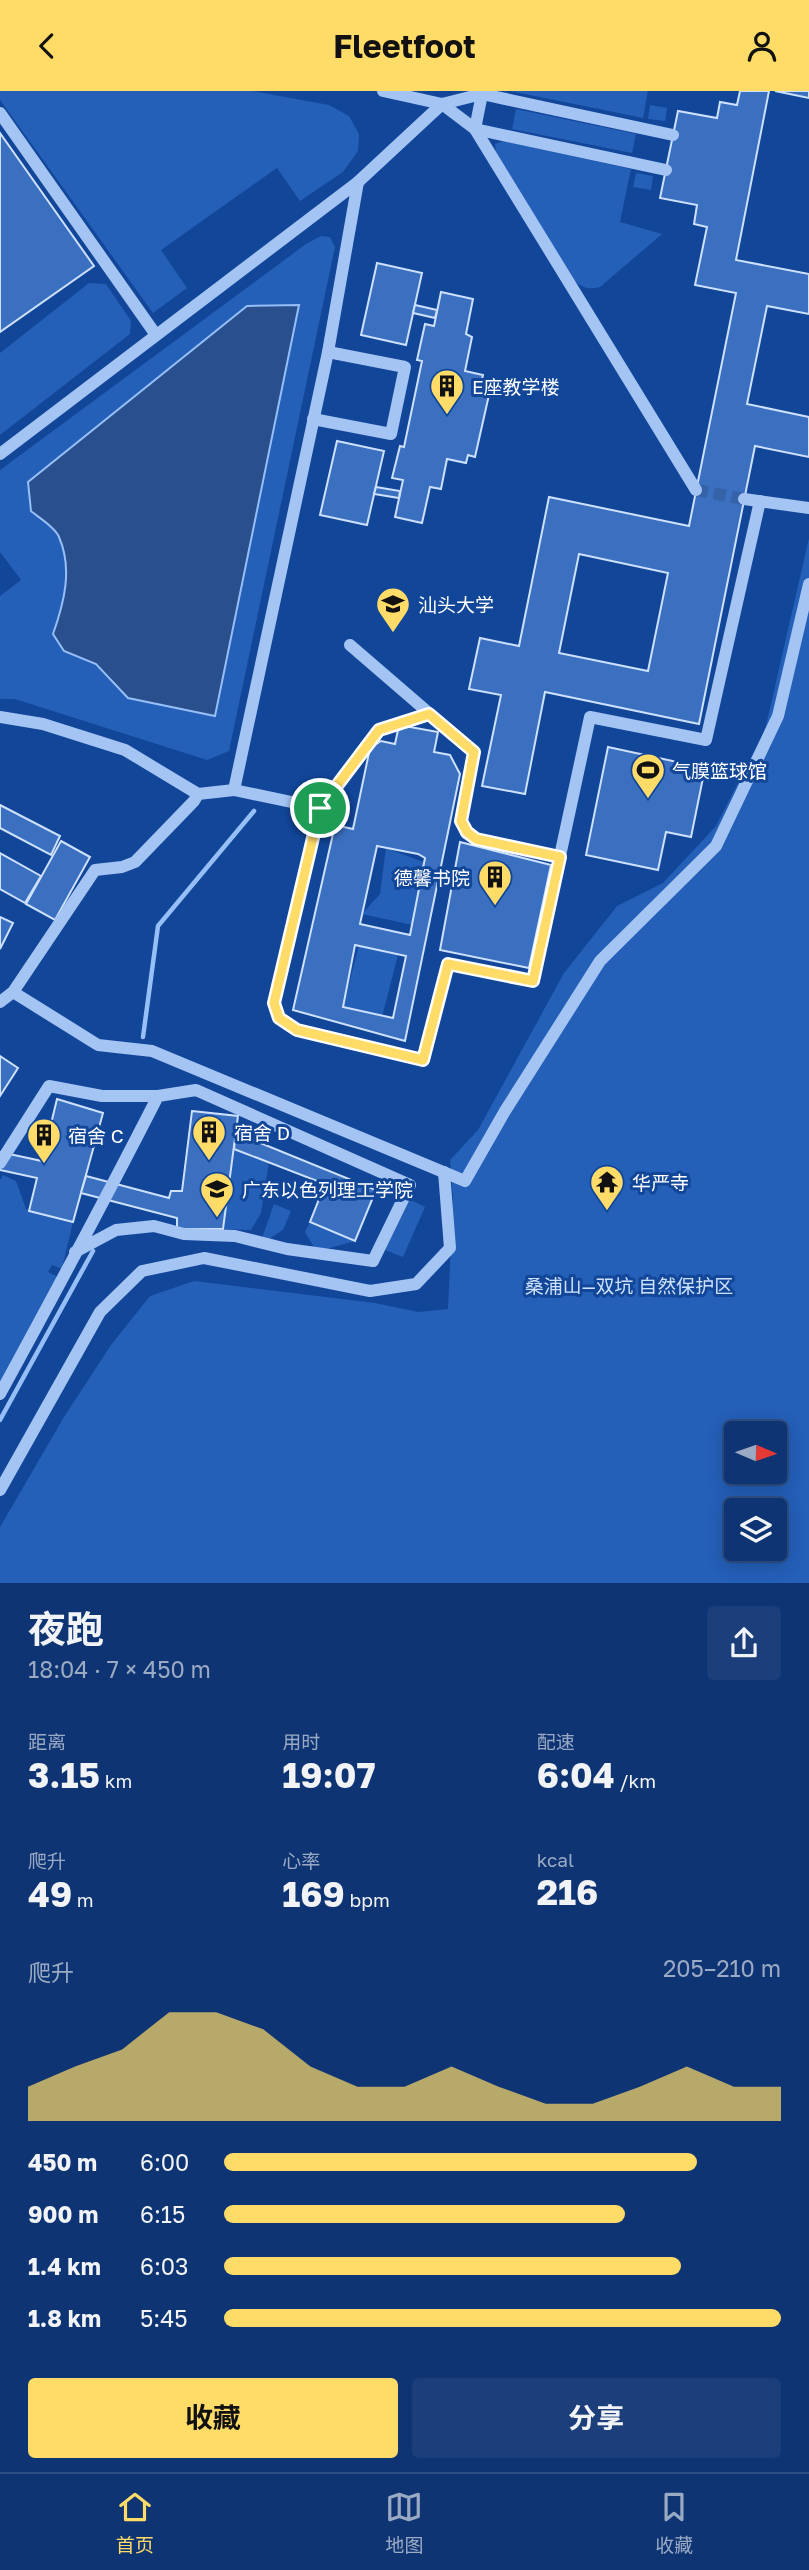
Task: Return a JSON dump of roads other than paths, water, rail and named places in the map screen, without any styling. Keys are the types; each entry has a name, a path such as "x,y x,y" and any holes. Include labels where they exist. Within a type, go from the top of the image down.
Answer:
{"street":[{"path":"383,91 442,104 475,129 696,490"},
{"path":"475,129 484,93"},
{"path":"0,454 358,182 442,104 484,93 673,135"},
{"path":"0,113 156,335"},
{"path":"475,129 666,170"},
{"path":"234,790 328,352 358,182"},
{"path":"313,419 391,434 405,367 328,352"},
{"path":"744,499 809,508"},
{"path":"429,714 379,730 320,808 274,1003 279,1018 297,1030 423,1060 448,964 533,981 590,717 706,740 760,501"},
{"path":"13,992 98,1045 152,1051 465,1181 505,1111 600,961 716,846 778,716 809,584"},
{"path":"349,645 474,752 461,821 467,832 476,839 560,857"},
{"path":"0,717 43,724 125,750 198,795 234,790 320,808"},
{"path":"0,1002 13,992 95,870 122,867 135,862 198,795"},
{"path":"0,1163 49,1086 102,1096 158,1096 196,1090 410,1185 373,1261 287,1249 234,1236 184,1234 154,1226 116,1230 75,1252"},
{"path":"0,1394 158,1096"},
{"path":"0,1490 100,1313 142,1271 204,1258 370,1291 416,1285 450,1248 444,1172"}],"waterway":[{"path":"143,1037 158,926 254,811"},
{"path":"0,1420 93,1251"}],"tunnel":[{"path":"696,490 744,499"}],"place":[{"name":"E座教学楼","path":"447,416"},
{"name":"汕头大学","path":"393,634"},
{"name":"气膜篮球馆","path":"648,800"},
{"name":"德馨书院","path":"495,907"},
{"name":"宿舍 D","path":"209,1162"},
{"name":"宿舍 C","path":"44,1165"},
{"name":"华严寺","path":"607,1212"},
{"name":"广东以色列理工学院","path":"217,1219"}],"park label":[{"name":"桑浦山—双坑 自然保护区","path":"629,1285"}]}
